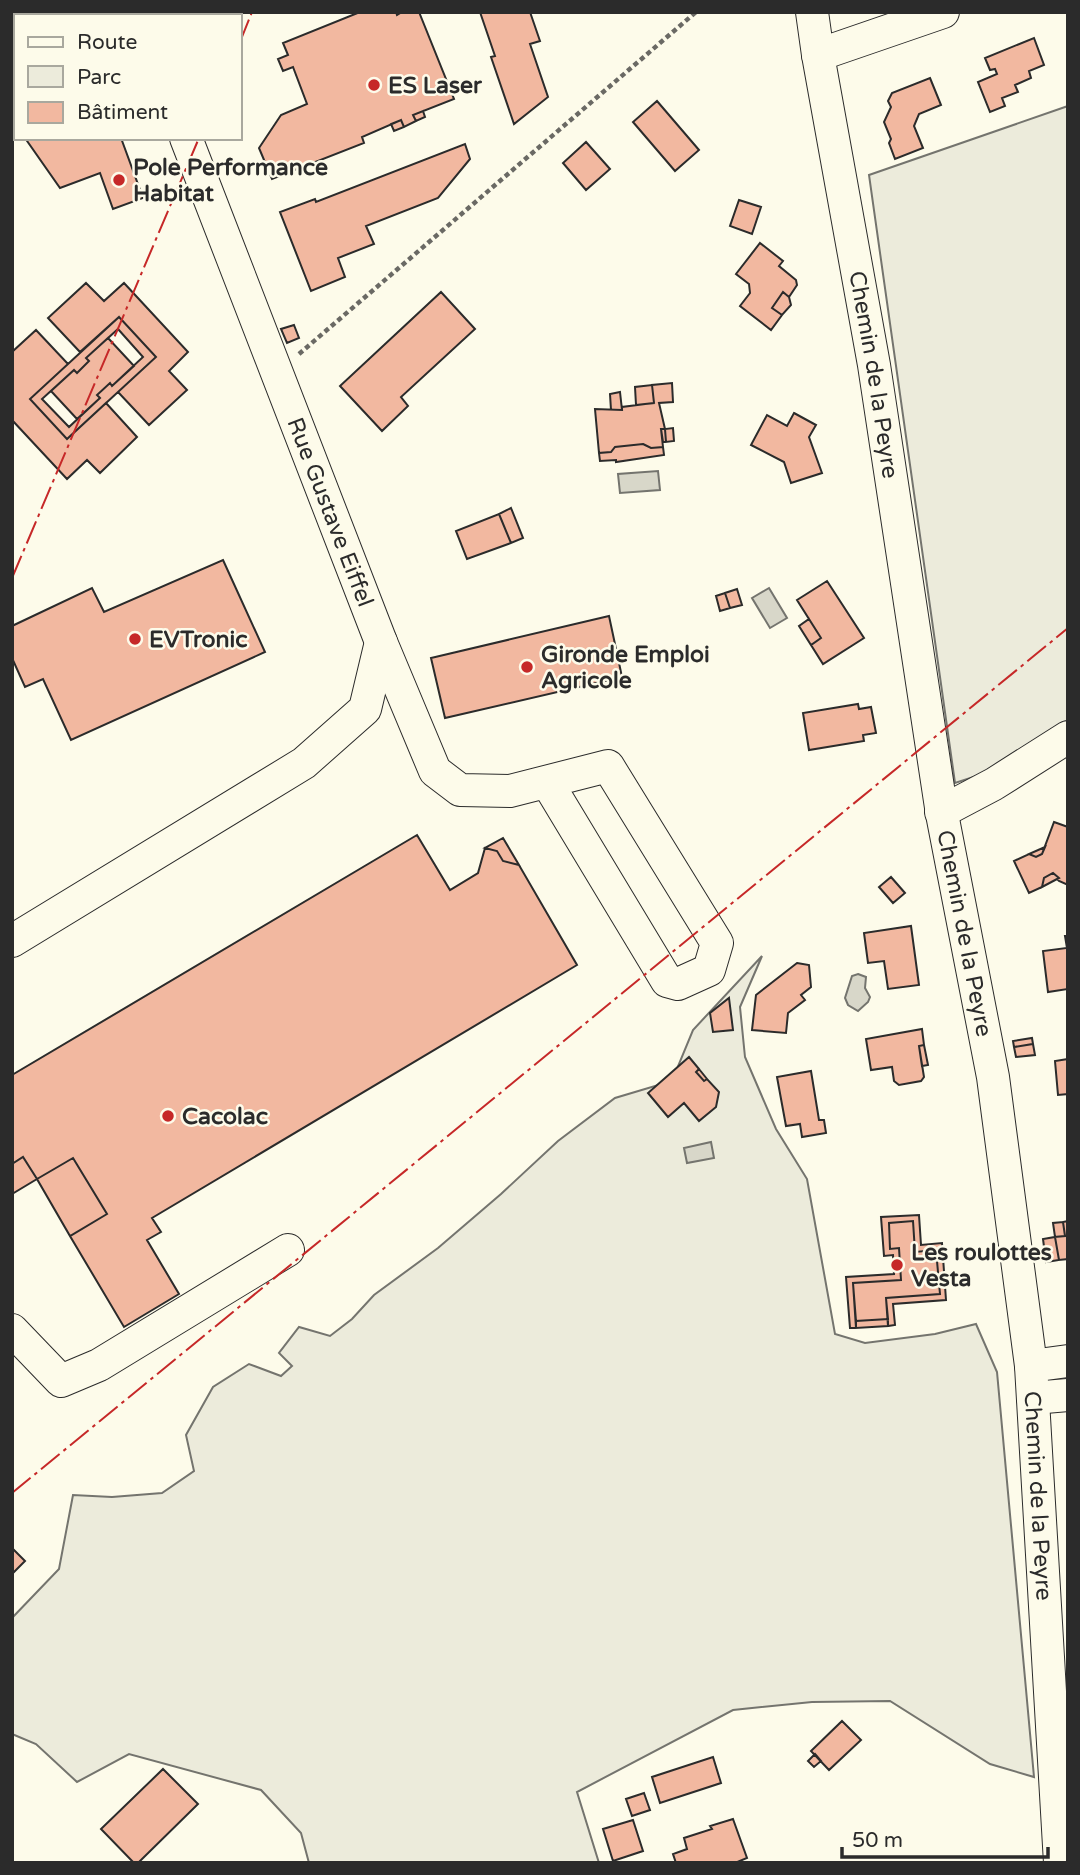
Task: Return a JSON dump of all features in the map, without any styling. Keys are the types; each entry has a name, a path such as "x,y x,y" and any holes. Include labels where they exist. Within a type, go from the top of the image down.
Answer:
{"street":[{"name":"Chemin de la Peyre","path":"813,12 818,55 874,365 941,812 993,1077 1031,1366 1060,1863"},
{"path":"818,55 943,12"},
{"name":"Rue Gustave Eiffel","path":"187,140 381,642 435,771 460,790 510,791 608,766 718,943 709,970 678,984 667,981 547,782"},
{"path":"12,941 304,763 365,709 381,642"},
{"path":"941,812 994,784 1068,737"},
{"path":"12,1329 61,1381 99,1365 288,1250"},
{"path":"1031,1366 1068,1361"},
{"path":"1033,1398 1068,1395"}],"path":[{"path":"276,373 696,12"}],"green space":[{"path":"1068,106 1068,722 989,772 955,783 869,175"},
{"path":"762,956 740,1007 745,1057 776,1129 807,1179 835,1334 865,1343 935,1334 976,1324 997,1372 1034,1777 990,1764 890,1701 812,1702 733,1710 577,1792 599,1863 309,1863 301,1833 261,1790 129,1754 77,1782 36,1744 12,1734 12,1618 59,1569 73,1495 112,1497 162,1493 194,1471 186,1435 213,1387 249,1364 281,1376 292,1366 279,1353 299,1327 330,1336 352,1319 374,1295 438,1248 558,1141 615,1098 672,1081 693,1030"}],"shaded area":[{"path":"658,471 660,490 620,493 618,474"},
{"path":"769,588 787,618 770,628 752,598"},
{"path":"858,974 866,977 865,988 870,997 858,1011 848,1005 845,998 852,976"},
{"path":"711,1142 714,1158 687,1163 684,1148"}],"building":[{"name":"ES Laser","path":"360,12 396,12 397,15 402,12 419,12 454,99 413,115 416,121 404,127 401,120 362,137 364,143 272,179 259,148 281,115 307,104 293,67 283,71 278,59 288,55 283,43"},
{"path":"480,12 530,12 540,41 530,44 548,97 514,124 491,57 495,56"},
{"path":"1034,38 1044,65 1029,71 1031,78 1015,85 1018,92 1002,98 1005,106 990,112 978,82 997,74 995,69 990,70 985,58"},
{"path":"930,78 941,105 919,114 914,126 923,148 895,159 884,122 891,107 888,101 892,93"},
{"path":"657,101 699,150 675,171 633,122"},
{"path":"423,111 425,117 416,121 413,115"},
{"path":"401,120 404,127 394,131 391,124"},
{"name":"Pole Performance Habitat","path":"26,140 122,140 143,198 113,209 100,173 60,188"},
{"path":"586,142 610,169 586,190 563,163"},
{"path":"465,144 470,159 438,198 366,226 374,244 338,258 345,277 311,291 280,212 315,199 316,202"},
{"path":"739,200 761,207 752,234 730,226"},
{"path":"760,243 783,261 779,266 796,280 797,285 789,297 783,292 772,308 782,315 771,330 740,306 750,293 749,284 736,274"},
{"path":"86,283 104,301 124,283 188,352 169,371 187,390 149,425 118,392 156,357 119,317 80,352 48,318"},
{"path":"441,292 475,329 401,397 408,406 382,431 340,386"},
{"path":"783,292 789,297 791,305 782,315 772,308"},
{"path":"119,317 156,357 67,439 30,399","holes":["118,329 143,357 112,386 110,383 97,395 100,398 69,427 42,399 74,370 77,373 89,361 86,358"]},
{"path":"294,325 299,338 287,343 281,329"},
{"path":"36,330 68,364 30,399 67,439 106,403 137,437 100,473 87,460 67,479 12,420 12,352"},
{"path":"108,338 134,366 112,386 110,383 97,395 100,398 77,419 51,391 74,370 77,373 89,361 86,358"},
{"path":"672,383 673,402 659,403 665,429 661,429 663,447 651,448 643,444 615,447 611,452 599,453 595,409 622,410 622,407 654,403 652,385"},
{"path":"652,385 654,403 636,405 635,387"},
{"path":"620,392 622,410 611,410 610,394"},
{"path":"794,413 816,425 809,437 822,473 791,483 784,462 751,445 767,415 787,426"},
{"path":"673,428 674,441 666,442 665,429"},
{"path":"661,429 665,429 666,442 663,442"},
{"path":"643,444 651,448 663,447 664,455 616,462 600,461 599,453 611,452 615,447"},
{"path":"511,508 523,538 511,543 499,514"},
{"path":"499,514 511,543 467,559 456,531"},
{"name":"EVTronic","path":"223,560 265,652 71,740 43,679 25,687 12,658 12,626 92,588 104,612"},
{"path":"827,581 864,638 823,664 811,645 821,638 797,600"},
{"path":"737,589 742,605 730,608 725,593"},
{"path":"725,593 730,608 720,611 716,596"},
{"name":"Gironde Emploi Agricole","path":"609,616 622,677 445,718 431,658"},
{"path":"809,619 821,638 811,645 799,626"},
{"path":"858,704 859,709 871,707 876,733 863,735 864,741 809,750 803,713"},
{"path":"1054,822 1068,827 1068,885 1059,881 1053,873 1044,878 1042,887 1029,893 1014,861 1029,854 1036,857 1042,854"},
{"name":"Cacolac","path":"417,835 450,890 478,873 485,848 497,851 503,861 519,865 577,965 152,1218 161,1232 147,1240 179,1294 124,1327 70,1236 107,1214 73,1158 37,1179 23,1157 12,1164 12,1075"},
{"path":"503,838 519,865 503,861 497,851 485,848"},
{"path":"1045,847 1042,854 1036,857 1029,854"},
{"path":"1053,873 1059,878 1042,887 1044,878"},
{"path":"891,877 905,893 893,903 879,887"},
{"path":"911,926 919,985 888,989 884,961 868,963 864,933"},
{"path":"1065,936 1068,936 1068,989 1048,992 1043,951 1067,948"},
{"path":"797,963 809,965 811,987 801,995 805,1000 788,1013 786,1033 752,1030 756,995"},
{"path":"729,998 733,1030 713,1032 710,1013"},
{"path":"922,1029 924,1045 919,1046 924,1077 921,1081 899,1085 894,1081 892,1067 871,1070 866,1039"},
{"path":"1032,1038 1033,1044 1014,1047 1013,1041"},
{"path":"1033,1044 1035,1055 1016,1057 1014,1047"},
{"path":"924,1045 928,1065 922,1066 919,1046"},
{"path":"689,1057 699,1069 696,1072 719,1092 716,1107 699,1121 684,1103 668,1117 648,1093"},
{"path":"1068,1059 1068,1094 1058,1095 1055,1061"},
{"path":"699,1069 707,1079 704,1081 696,1072"},
{"path":"811,1071 819,1120 824,1120 826,1133 802,1137 800,1124 786,1126 777,1077"},
{"path":"23,1157 37,1179 12,1194 12,1164"},
{"path":"73,1158 107,1214 70,1236 37,1179"},
{"name":"Les roulottes Vesta","path":"919,1215 921,1245 942,1243 946,1300 893,1304 895,1325 888,1326 886,1298 940,1294 936,1250 915,1252 913,1221 889,1223 890,1249 899,1248 901,1280 853,1283 856,1328 850,1328 846,1277 894,1274 893,1255 884,1256 881,1217"},
{"path":"913,1221 915,1252 936,1250 940,1294 886,1298 888,1319 856,1321 853,1283 901,1280 899,1248 890,1249 889,1223"},
{"path":"1068,1221 1068,1236 1065,1236 1063,1222"},
{"path":"1063,1222 1065,1236 1055,1237 1053,1223"},
{"path":"1068,1236 1068,1259 1059,1260 1055,1237"},
{"path":"1055,1237 1059,1260 1046,1262 1043,1239"},
{"path":"888,1319 888,1326 856,1328 856,1321"},
{"path":"12,1548 25,1561 12,1574"},
{"path":"842,1721 861,1740 829,1770 811,1751"},
{"path":"815,1754 821,1761 814,1767 808,1761"},
{"path":"713,1757 721,1783 660,1803 652,1777"},
{"path":"163,1769 198,1804 138,1863 134,1863 101,1829"},
{"path":"644,1793 650,1810 632,1816 626,1799"},
{"path":"733,1819 747,1858 735,1863 676,1863 673,1854 687,1849 684,1838"},
{"path":"633,1820 643,1851 613,1861 603,1829"}],"power":[{"path":"242,37 252,12"},
{"path":"12,578 198,140"},
{"path":"12,1493 1068,628"}],"place":[{"name":"ES Laser","path":"374,85"},
{"name":"Pole Performance Habitat","path":"119,180"},
{"name":"EVTronic","path":"135,639"},
{"name":"Gironde Emploi Agricole","path":"527,667"},
{"name":"Cacolac","path":"168,1116"},
{"name":"Les roulottes Vesta","path":"897,1265"}]}
